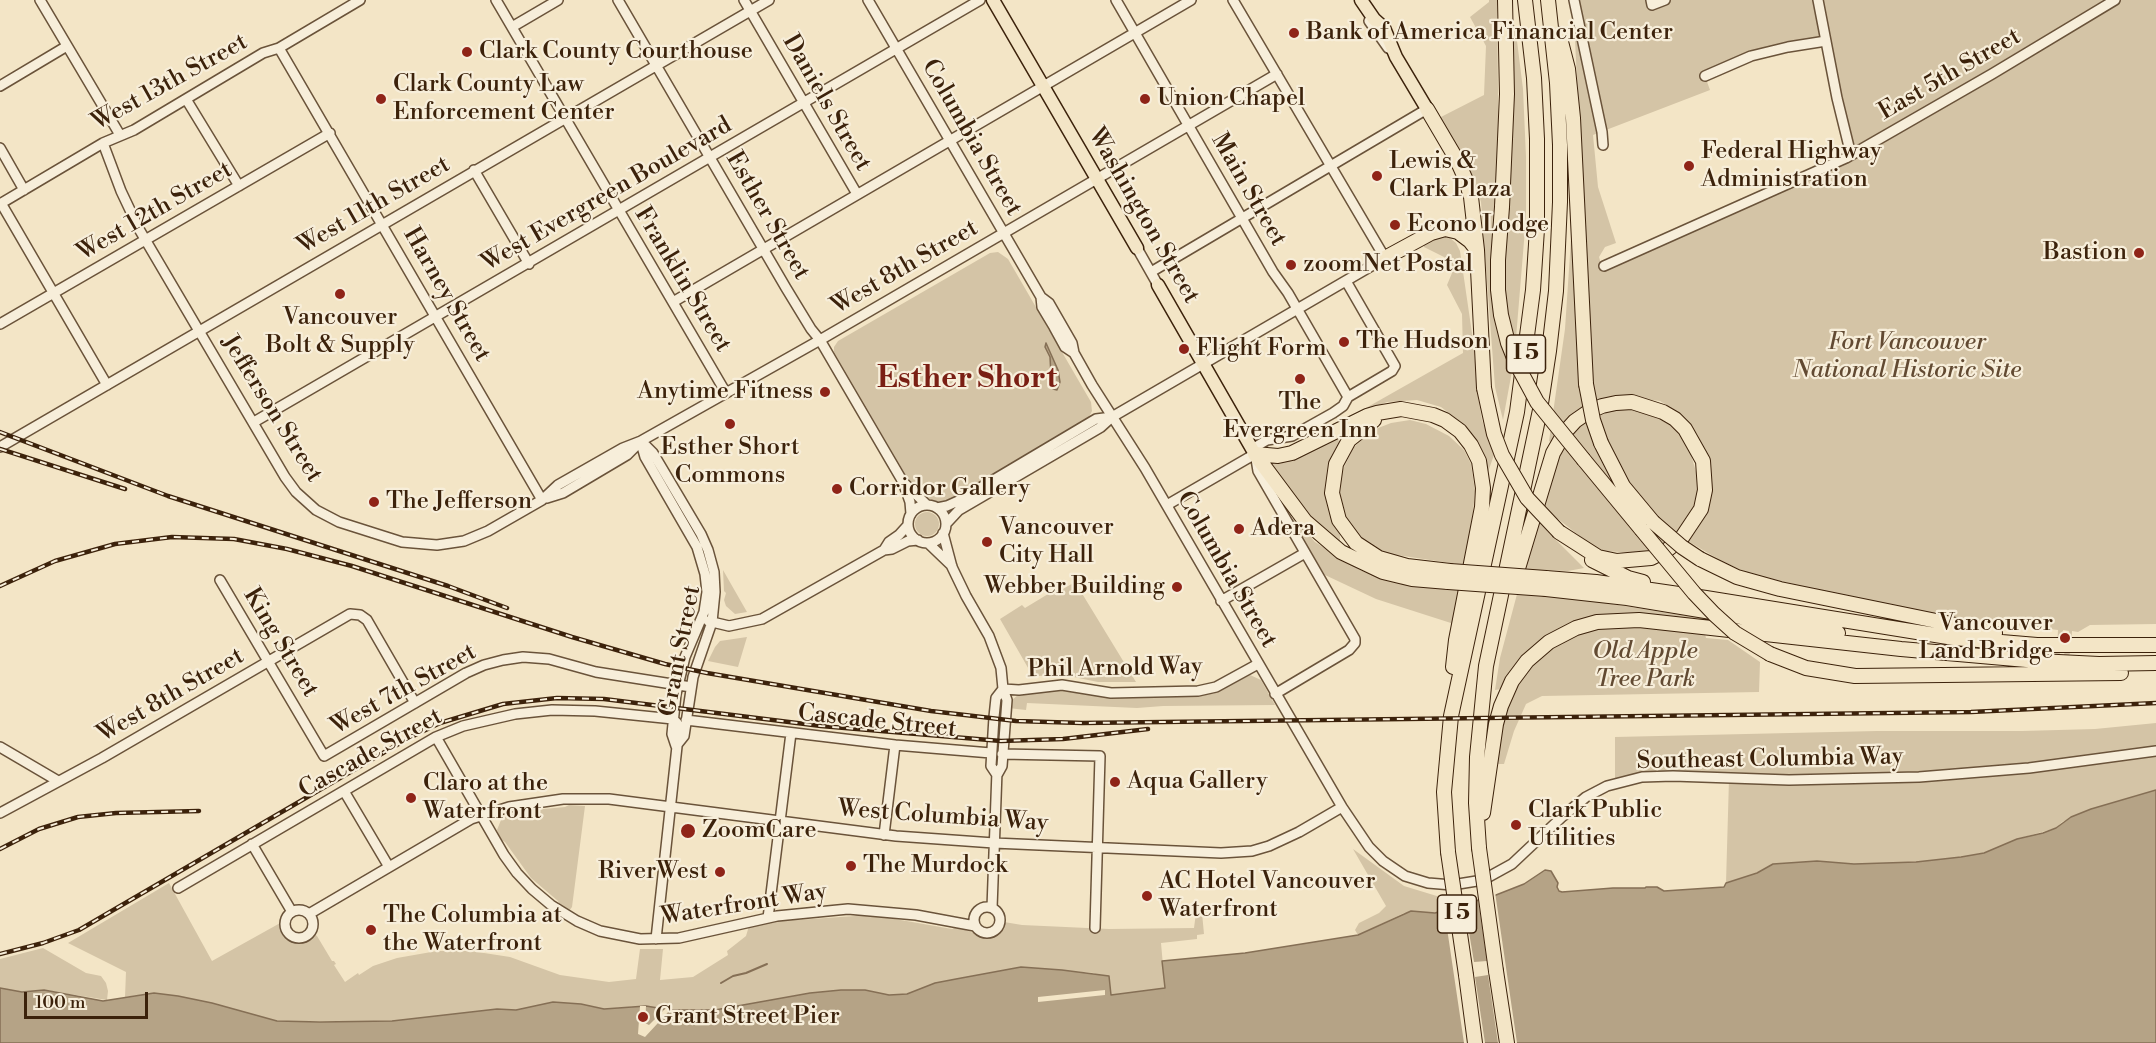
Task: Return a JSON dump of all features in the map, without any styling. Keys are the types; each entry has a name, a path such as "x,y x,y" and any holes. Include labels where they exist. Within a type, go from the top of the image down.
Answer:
{"highway":[{"path":"1505,0 1507,94 1497,277 1501,315 1508,343 1531,393 1584,460 1647,525 1700,559 1737,577 1780,590 1982,632 2065,645"},
{"name":"I 5","path":"1475,1043 1448,852 1444,777 1453,702 1517,412 1533,290 1537,229 1538,149 1534,78 1525,0"},
{"path":"1549,0 1568,69 1573,118 1586,384 1591,412 1601,443 1623,486 1694,594 1735,633 1770,654 1819,672 1868,677 2156,672"},
{"name":"I 5","path":"1507,1043 1479,848 1476,803 1477,757 1486,666 1540,410 1553,321 1560,232 1561,171 1557,83 1549,0"},
{"path":"1427,109 1465,178 1471,197 1477,250 1484,387 1494,434 1502,455 1527,498 1559,532 1586,556 1601,566 1628,578 1706,598"},
{"path":"1385,258 1431,233 1445,229 1458,232 1477,250"},
{"path":"1486,666 1545,476 1553,453 1565,432 1588,412 1609,404 1624,402 1646,405 1663,412 1685,429 1703,461 1705,490 1701,509 1681,539 1667,550 1651,558 1617,561 1598,557 1559,532"},
{"path":"1255,454 1278,456 1293,453 1377,412 1401,409 1414,410 1445,420 1460,431 1471,445 1481,469 1483,488 1482,507 1456,640 1453,702"},
{"path":"1389,411 1358,431 1340,454 1332,493 1336,513 1351,538 1373,555 1400,565 1449,577"},
{"path":"1255,454 1305,522 1341,552 1383,572 1412,579 1449,577 1546,583 1596,582 1954,638 2013,644 2156,645"},
{"path":"1546,583 1946,652"},
{"path":"1479,848 1494,733 1504,697 1527,661 1549,642 1576,628 1608,620 1639,620 1901,649 2069,663 2156,663"}],"main road":[{"name":"Washington Street","path":"993,0 1137,248"},
{"path":"1361,0 1372,20 1384,27 1396,57 1427,109"},
{"name":"Washington Street","path":"1158,285 1255,454"}],"street":[{"path":"40,0 120,135"},
{"name":"West 13th Street","path":"1,203 103,143 134,129 263,53 279,48 360,0"},
{"name":"Franklin Street","path":"496,0 726,393"},
{"path":"512,27 558,0"},
{"name":"Esther Street","path":"618,0 903,482 911,506 911,514"},
{"name":"Daniels Street","path":"744,0 857,194"},
{"name":"West 11th Street","path":"0,447 769,0"},
{"name":"Columbia Street","path":"868,0 1041,297 1042,307 1053,327 1065,347 1074,353 1167,505 1342,807"},
{"name":"West Evergreen Boulevard","path":"254,422 980,0"},
{"name":"Main Street","path":"1116,0 1348,397"},
{"path":"673,302 1191,0"},
{"path":"928,543 938,540 959,510 1101,427 1112,417 1203,363 1385,258 1233,0"},
{"path":"1574,0 1603,145"},
{"path":"1651,3 1665,0"},
{"path":"1818,0 1839,108 1851,155"},
{"name":"East 5th Street","path":"1604,266 1851,155 2115,0"},
{"path":"1705,76 1751,56 1826,41"},
{"path":"0,86 67,46"},
{"name":"Harney Street","path":"279,48 542,500"},
{"name":"West 8th Street","path":"542,500 558,485 820,340 1277,74"},
{"path":"186,99 239,186"},
{"path":"1151,272 1427,109"},
{"name":"West 12th Street","path":"0,324 330,133"},
{"name":"Jefferson Street","path":"103,143 121,191 146,241 285,477 296,492 311,506 333,519 394,540 437,545 464,541 488,531 542,500"},
{"path":"0,147 24,190"},
{"path":"474,170 529,264"},
{"path":"1,203 107,385"},
{"name":"Washington Street","path":"1137,248 1158,285"},
{"path":"1167,505 1255,454 1257,446 1266,440 1292,436 1333,413 1343,406 1348,397 1394,369 1394,361 1346,281"},
{"path":"707,620 724,626 736,626 769,616 884,550 908,525 911,514 919,507 932,507 958,501 1096,419 1112,417"},
{"name":"Grant Street","path":"641,441 645,457 700,554 706,586 707,620 691,687 684,736 676,746"},
{"name":"Washington Street","path":"1255,454 1258,471 1354,637 1355,643 1349,650 1275,694"},
{"name":"Esther Street","path":"903,482 932,507"},
{"path":"932,507 942,513 952,567"},
{"path":"908,525 910,533 918,540"},
{"path":"884,550 892,549 908,541 918,540 928,543 952,567 994,646 1001,668 1006,700 1002,766 997,775"},
{"path":"1221,601 1305,553"},
{"name":"King Street","path":"220,580 324,756"},
{"name":"West 8th Street","path":"0,813 102,758 348,615 360,615 367,620 415,703"},
{"name":"Grant Street","path":"656,939 676,746 672,735 678,685 686,657 707,620"},
{"name":"West 7th Street","path":"324,756 484,665 513,658 540,658 596,672 691,687"},
{"name":"Phil Arnold Way","path":"1003,689 1019,690 1062,685 1111,693 1198,691 1216,687 1258,664"},
{"path":"992,908 997,775 996,758 992,753 996,698 1003,689"},
{"name":"Cascade Street","path":"178,888 436,737 485,720 538,711 595,711 673,719"},
{"name":"Cascade Street","path":"686,720 895,746 992,753"},
{"path":"768,918 791,733"},
{"name":"Waterfront Way","path":"436,737 504,855 518,873 551,905 577,921 600,931 627,938 656,939 690,936 798,912 848,909 916,915 975,926"},
{"path":"884,835 895,746"},
{"path":"0,747 58,780"},
{"name":"Southeast Columbia Way","path":"1342,807 1369,847 1383,861 1405,876 1428,883 1461,885 1483,880 1504,870 1586,797 1607,786 1641,777 1824,780 1919,777 2029,768 2156,751"},
{"path":"1002,754 1100,756 1095,928"},
{"path":"344,791 389,867"},
{"name":"West Columbia Way","path":"309,914 463,824 482,815 531,802 572,798 600,799 884,835 994,843 1214,852 1252,851 1284,840 1342,807"},
{"path":"252,844 292,912"},
{"path":"983,908 996,910 1000,917 998,929 985,934 977,930 975,926 976,913 983,908"},
{"path":"299,910 309,914 313,922 312,930 306,936 298,938 290,935 285,928 286,919 292,912 299,910"}],"green space":[{"path":"1489,0 1497,0 1499,181 1490,274 1492,301 1500,338 1512,371 1503,420 1495,387 1481,202 1474,179 1439,118 1484,95 1486,46 1470,17"},
{"name":"Fort Vancouver National Historic Site","path":"1575,0 2156,0 2156,624 2090,625 2078,632 2072,631 2071,650 2069,656 2063,660 2069,631 2063,630 2064,638 2058,660 2044,677 2034,681 2024,680 2052,661 2057,650 2058,630 1941,616 1756,576 1723,562 1686,540 1712,493 1709,461 1697,434 1673,409 1660,401 1637,398 1596,402 1593,389 1575,39 1583,48","holes":["1826,41 1851,155 1602,267 1599,257 1605,247 1616,243 1598,187 1593,135 1710,90 1705,76 1788,47"]},
{"path":"1515,25 1523,89 1526,157 1526,217 1516,338 1508,322 1504,288 1510,26"},
{"path":"1572,224 1584,408 1552,443 1549,441 1565,329"},
{"path":"1442,236 1456,243 1460,251 1474,347 1477,391 1482,420 1494,455 1488,472 1479,445 1463,424 1441,407 1417,400 1387,402 1350,417 1463,353 1462,314 1447,285 1452,273 1449,264 1444,257 1424,247 1424,242"},
{"path":"998,252 1008,259 1091,402 1092,411 1088,419 956,498 934,503 926,500 914,489 834,352 834,347 838,341 990,253"},
{"path":"1629,408 1650,414 1672,426 1687,441 1699,482 1695,508 1682,528 1666,542 1650,550 1635,553 1604,551 1591,545 1558,519 1547,531 1584,568 1568,571 1538,570 1536,595 1574,598 1707,619 1712,623 1608,616 1512,671 1501,689 1495,690 1500,658 1524,568 1553,471 1563,446 1570,435 1587,421 1613,410","holes":["1591,432 1644,503 1658,535 1648,526","1571,455 1654,538 1644,544"]},
{"path":"1410,420 1426,424 1449,436 1464,450 1471,464 1475,491 1472,523 1454,624 1376,599 1325,575 1291,520 1294,518 1315,542 1360,570 1387,580 1453,589 1457,564 1383,553 1363,542 1351,528 1346,517 1340,493 1342,471 1354,447 1373,430 1391,423"},
{"path":"1336,438 1340,442 1332,455 1325,488 1330,513 1340,535 1340,545 1309,519 1267,461 1294,459"},
{"path":"927,512 935,516 939,524 935,532 927,536 919,532 915,524 919,516"},
{"path":"723,570 747,612 735,614 726,606"},
{"path":"1075,582 1136,682 1098,682 1059,674 1039,676 1031,673 1000,619 1022,605 1025,608 1058,588 1063,589"},
{"name":"Old Apple Tree Park","path":"1610,626 1705,634 1706,638 1728,640 1760,662 1759,692 1542,696 1526,704 1514,731 1504,764 1497,764 1499,740 1508,705 1521,679 1535,661 1552,647 1574,635"},
{"path":"747,637 738,667 708,661 720,641"},
{"path":"1250,675 1261,680 1275,705 1137,708 1027,703 1026,710 1008,708 1018,695 1058,690 1108,698 1199,696 1215,693"},
{"path":"2156,723 2156,790 2091,809 2062,822 2056,828 2017,839 1984,853 1961,857 1916,862 1854,864 1817,861 1773,864 1757,873 1726,883 1729,779 1673,776 1615,784 1615,737 1877,731 2022,731 2095,729"},
{"path":"569,805 585,806 572,907 569,911 531,878 505,842 500,839 497,830 501,820 505,817 528,808 533,810"},
{"path":"1353,849 1404,886 1440,897 1442,912 1404,913 1358,935 1355,930 1359,923 1379,913 1386,906"},
{"path":"169,883 212,961 282,922 284,933 293,941 304,941 314,934 317,936 345,982 373,966 397,958 437,951 471,951 510,957 560,975 609,982 636,979 640,949 663,949 660,980 693,977 728,955 727,951 746,936 749,926 792,917 797,920 855,916 860,913 891,915 895,919 952,929 957,927 985,937 997,934 1004,922 1109,929 1194,928 1196,913 1202,913 1204,934 1197,935 1197,939 1161,943 1165,988 1110,995 1094,973 1021,967 935,983 907,994 889,995 865,990 810,993 715,1010 670,1010 640,1006 604,1009 581,1004 553,1002 516,1010 497,1009 392,1021 277,1021 178,996 154,993 125,997 126,972 68,943"},
{"path":"43,948 86,973 101,976 108,991 107,1000 44,990 22,992 0,988 0,959"}],"shaded area":[{"path":"1046,343 1058,370 1060,382 1057,390 1053,389 1054,381 1051,376 1050,357 1045,347"},
{"path":"2156,790 2156,1043 0,1043 0,988 22,992 44,990 103,1001 154,993 212,1003 277,1021 320,1022 392,1021 497,1009 516,1010 553,1002 581,1004 604,1009 646,1006 670,1010 715,1010 810,993 841,990 865,990 889,995 907,994 935,983 1021,967 1109,976 1111,995 1165,988 1162,961 1245,953 1358,935 1411,911 1435,913 1496,895 1524,884 1545,870 1551,871 1558,883 1559,891 1562,892 1646,887 1657,887 1664,891 1724,887 1726,883 1757,873 1773,864 1817,861 1854,864 1916,862 1961,857 1984,853 2017,839 2043,833 2091,809"}],"pier":[{"path":"1495,892 1517,1043 1498,1043 1488,975 1475,977 1485,1043 1464,1043 1444,908 1464,902 1474,962 1487,961 1478,898"},
{"path":"1105,990 1105,995 1038,1002 1038,997"},
{"name":"Grant Street Pier","path":"640,1006 646,1006 645,1023 649,1025 666,1008 670,1010 645,1037 638,1034"}],"waterway":[{"path":"721,983 733,976 767,964"}],"railway":[{"path":"0,432 168,496 448,586 507,608"},
{"path":"0,449 125,489"},
{"path":"0,586 55,561 115,544 172,537 234,539 287,549 352,566 572,637 665,664 931,711 1016,721 1082,723 1971,712 2156,703"},
{"path":"0,954 43,943 79,930 407,739 440,723 503,704 557,698 604,699 821,726 1001,741 1063,739 1148,729"},
{"path":"0,849 39,829 78,817 116,813 199,811"}],"place":[{"name":"Bank of America Financial Center","path":"1294,33"},
{"name":"Clark County Courthouse","path":"467,52"},
{"name":"Clark County Law Enforcement Center","path":"381,99"},
{"name":"Union Chapel","path":"1145,99"},
{"name":"Federal Highway Administration","path":"1689,166"},
{"name":"Lewis & Clark Plaza","path":"1377,176"},
{"name":"Econo Lodge","path":"1395,225"},
{"name":"Bastion","path":"2139,253"},
{"name":"zoomNet Postal","path":"1291,265"},
{"name":"Vancouver Bolt & Supply","path":"340,294"},
{"name":"The Hudson","path":"1344,342"},
{"name":"Flight Form","path":"1184,349"},
{"name":"The Evergreen Inn","path":"1300,379"},
{"name":"Anytime Fitness","path":"825,392"},
{"name":"Esther Short Commons","path":"730,424"},
{"name":"Corridor Gallery","path":"837,489"},
{"name":"The Jefferson","path":"374,502"},
{"name":"Adera","path":"1239,529"},
{"name":"Vancouver City Hall","path":"987,542"},
{"name":"Webber Building","path":"1177,587"},
{"name":"Vancouver Land Bridge","path":"2065,638"},
{"name":"Aqua Gallery","path":"1115,782"},
{"name":"Claro at the Waterfront","path":"411,798"},
{"name":"Clark Public Utilities","path":"1516,825"},
{"name":"ZoomCare","path":"688,831"},
{"name":"The Murdock","path":"851,866"},
{"name":"RiverWest","path":"720,872"},
{"name":"AC Hotel Vancouver Waterfront","path":"1147,896"},
{"name":"The Columbia at the Waterfront","path":"371,930"},
{"name":"Grant Street Pier","path":"643,1017"}],"district":[{"name":"Esther Short","path":"967,380"}]}
